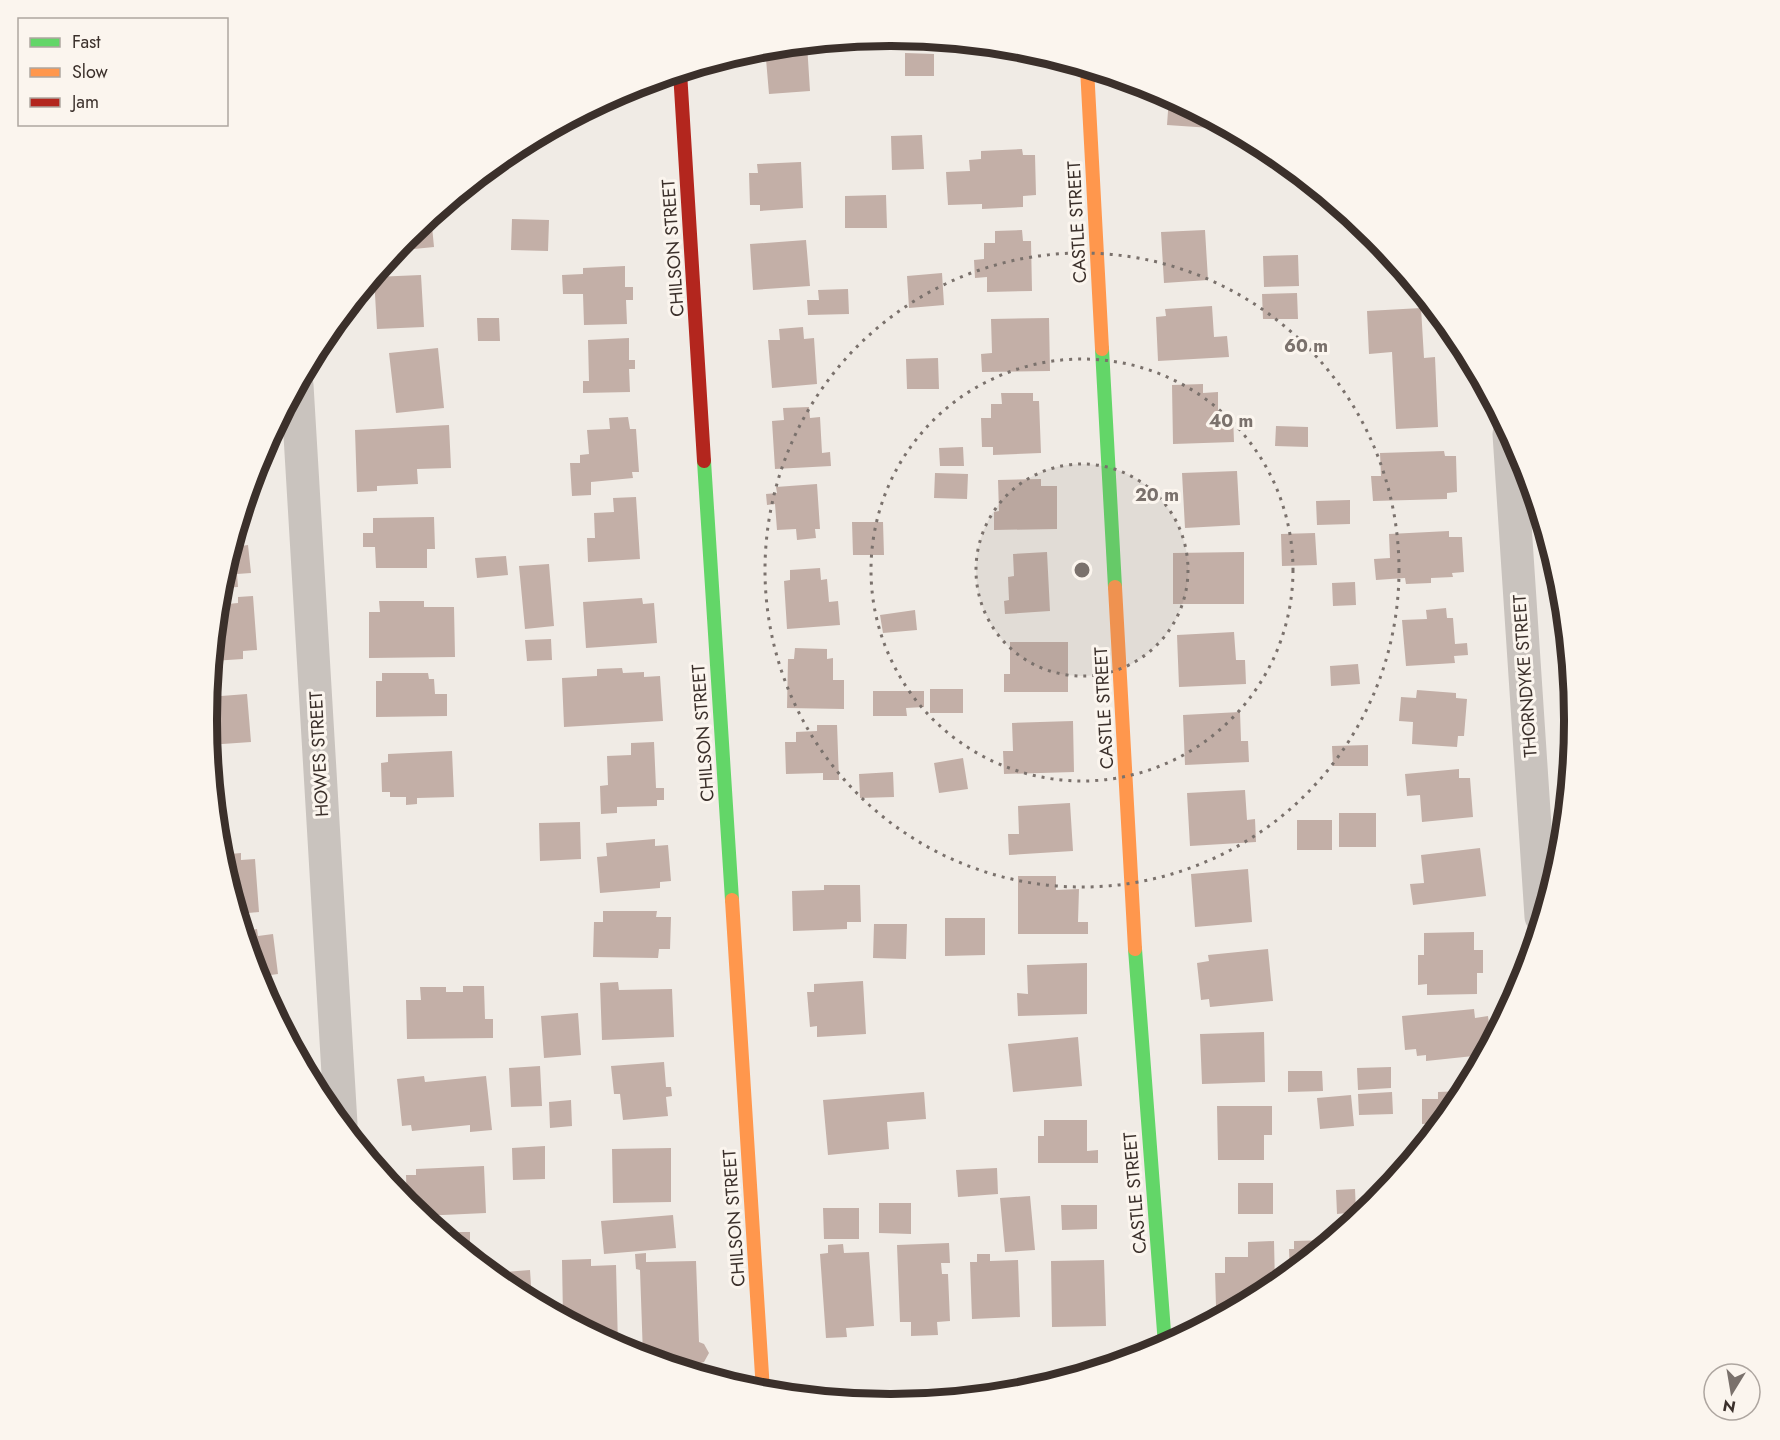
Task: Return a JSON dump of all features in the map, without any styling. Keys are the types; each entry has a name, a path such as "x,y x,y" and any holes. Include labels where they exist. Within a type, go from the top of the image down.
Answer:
{"street":[{"name":"CASTLE STREET","path":"1087,76 1138,999 1165,1334"},
{"name":"CHILSON STREET","path":"681,80 762,1382"},
{"name":"HOWES STREET","path":"298,400 340,1108"},
{"name":"THORNDYKE STREET","path":"1511,459 1541,896"}],"building":[{"path":"807,52 810,91 769,94 766,59 756,60"},
{"path":"905,53 934,54 934,76 905,76"},
{"path":"1168,107 1210,128 1167,125"},
{"path":"922,135 924,169 892,170 891,136"},
{"path":"1022,149 1023,155 1035,155 1036,195 1023,196 1023,207 982,209 982,204 948,205 946,172 970,171 969,160 981,159 981,151"},
{"path":"801,162 803,208 760,211 760,205 750,205 749,173 758,173 757,164"},
{"path":"886,195 887,228 845,228 845,196"},
{"path":"512,219 549,220 548,251 511,250"},
{"path":"432,227 434,247 409,250"},
{"path":"1022,230 1023,241 1031,241 1032,291 987,292 987,277 975,278 974,260 984,259 984,243 995,243 995,231"},
{"path":"1205,230 1208,280 1164,283 1161,232"},
{"path":"806,240 810,286 753,290 750,244"},
{"path":"1298,255 1299,286 1264,287 1263,256"},
{"path":"625,266 625,287 633,287 633,300 626,300 627,324 584,325 583,294 563,294 562,275 583,274 583,268"},
{"path":"942,273 944,305 909,308 907,276"},
{"path":"421,275 424,327 377,329 375,287 384,277"},
{"path":"848,289 849,314 808,315 807,300 819,300 818,290"},
{"path":"1297,293 1298,319 1263,319 1262,294"},
{"path":"1212,306 1214,337 1227,336 1229,357 1158,361 1156,317 1166,316 1165,309"},
{"path":"1421,308 1424,358 1435,357 1438,427 1396,429 1392,352 1369,354 1367,311"},
{"path":"477,318 499,318 500,341 478,341"},
{"path":"1049,318 1050,371 982,372 981,354 992,353 991,319"},
{"path":"803,327 804,339 814,338 817,384 772,388 768,340 780,340 779,329"},
{"path":"629,338 629,360 635,360 635,369 629,369 630,392 583,393 583,381 589,381 588,340"},
{"path":"438,348 444,408 396,413 389,353"},
{"path":"938,358 939,389 907,389 906,359"},
{"path":"1203,384 1203,393 1218,392 1218,416 1233,415 1234,442 1173,444 1172,385"},
{"path":"1001,393 1033,393 1033,401 1039,401 1041,453 993,455 993,447 982,447 981,418 991,418 991,404 1002,404"},
{"path":"809,407 810,418 820,417 822,453 830,452 831,466 775,469 772,421 784,420 783,408"},
{"path":"628,417 630,429 636,429 639,472 632,472 633,478 591,482 591,495 572,496 570,463 580,463 580,455 589,454 587,430 610,429 609,418"},
{"path":"449,425 451,468 417,469 418,484 377,486 377,491 357,492 355,430"},
{"path":"1276,426 1308,427 1308,447 1275,446"},
{"path":"963,447 964,466 940,466 939,448"},
{"path":"1444,451 1445,456 1456,456 1457,492 1447,493 1447,499 1373,501 1371,476 1381,476 1380,453"},
{"path":"1237,471 1240,525 1185,528 1182,473"},
{"path":"935,473 968,474 967,499 934,498"},
{"path":"1041,479 1041,486 1057,486 1057,529 994,530 994,512 999,511 998,480"},
{"path":"817,484 820,529 815,529 816,538 797,540 796,529 777,530 775,504 767,505 766,494 777,493 776,487"},
{"path":"636,497 640,559 588,562 587,538 595,538 594,513 614,512 613,498"},
{"path":"1350,500 1350,524 1317,525 1316,501"},
{"path":"434,517 435,549 427,549 427,568 376,568 375,547 363,547 363,533 373,533 373,518"},
{"path":"852,522 883,522 884,555 853,555"},
{"path":"1449,531 1449,537 1462,537 1464,572 1452,573 1453,577 1431,578 1431,583 1406,584 1405,578 1376,580 1374,559 1390,558 1389,534"},
{"path":"1315,533 1317,565 1282,566 1281,534"},
{"path":"248,545 251,573 237,574 238,587 229,587 239,546"},
{"path":"1047,552 1050,611 1005,614 1004,601 1009,600 1008,577 1014,576 1013,554"},
{"path":"1244,552 1244,604 1173,604 1173,553"},
{"path":"506,556 508,575 477,578 475,558"},
{"path":"549,564 554,626 525,629 519,566"},
{"path":"820,568 821,580 827,579 829,602 838,601 840,625 787,629 784,581 790,580 790,570"},
{"path":"1355,582 1356,605 1333,606 1332,583"},
{"path":"253,596 257,650 243,651 243,659 219,661 227,604 238,603 238,597"},
{"path":"642,598 643,604 654,603 657,643 586,648 583,602"},
{"path":"379,601 424,601 424,607 454,607 455,657 369,658 369,612 380,612"},
{"path":"1446,608 1447,618 1453,618 1455,644 1467,643 1468,655 1454,656 1455,663 1406,666 1402,620 1427,619 1426,610"},
{"path":"915,610 917,630 883,633 880,615"},
{"path":"1234,632 1236,660 1245,660 1246,684 1179,687 1177,635"},
{"path":"551,639 552,660 527,661 525,640"},
{"path":"1010,642 1068,642 1068,692 1004,692 1004,674 1010,674"},
{"path":"795,648 827,649 827,659 833,658 833,680 844,680 844,709 787,708 788,659 794,659"},
{"path":"1358,664 1360,684 1331,686 1330,666"},
{"path":"622,668 623,673 644,672 644,677 660,676 663,721 564,727 562,678 597,676 597,669"},
{"path":"382,673 428,673 429,679 434,679 435,694 447,694 447,716 376,717 376,681 382,681"},
{"path":"930,689 963,689 963,713 930,713"},
{"path":"1417,690 1456,693 1456,698 1467,699 1464,736 1458,736 1457,747 1412,744 1413,722 1399,721 1401,697 1416,698"},
{"path":"873,691 924,691 924,707 906,708 907,716 873,716"},
{"path":"247,694 251,742 218,744 218,696"},
{"path":"1240,712 1241,741 1248,741 1249,762 1185,765 1183,715"},
{"path":"1073,721 1074,772 1004,774 1003,751 1013,751 1012,723"},
{"path":"817,725 837,725 839,780 823,780 823,773 786,774 785,742 796,742 796,732 817,731"},
{"path":"654,742 656,788 664,788 664,800 657,800 657,806 617,807 617,813 601,814 600,786 608,785 607,756 631,755 631,743"},
{"path":"1368,745 1368,766 1333,766 1332,746"},
{"path":"452,751 454,797 417,798 417,804 406,805 406,797 390,797 390,792 382,792 381,763 388,762 388,754"},
{"path":"963,758 968,789 939,793 934,763"},
{"path":"1459,769 1459,778 1470,778 1473,817 1422,822 1420,795 1407,796 1405,774"},
{"path":"893,772 894,797 860,798 859,774"},
{"path":"1245,790 1247,820 1255,819 1256,842 1190,846 1187,793"},
{"path":"1070,803 1073,851 1009,855 1008,834 1019,834 1018,806"},
{"path":"1339,813 1376,813 1376,847 1339,847"},
{"path":"1297,820 1332,820 1332,850 1297,850"},
{"path":"580,822 581,859 540,861 539,823"},
{"path":"655,839 655,846 668,845 671,881 660,882 660,888 600,893 597,857 607,856 606,843"},
{"path":"1480,848 1486,896 1413,905 1410,884 1424,883 1421,855"},
{"path":"241,853 241,860 255,859 259,912 245,913 230,854"},
{"path":"1248,869 1252,922 1195,927 1191,874"},
{"path":"1018,876 1056,876 1056,890 1079,889 1078,922 1088,922 1088,934 1018,934"},
{"path":"824,885 860,885 861,922 847,922 847,929 793,931 792,891 824,890"},
{"path":"603,911 657,911 656,917 671,917 670,949 659,949 658,958 593,957 594,922 603,922"},
{"path":"945,918 985,918 985,955 945,956"},
{"path":"874,924 907,924 906,959 873,958"},
{"path":"257,929 258,936 273,934 278,974 267,975 250,930"},
{"path":"1474,932 1474,950 1483,950 1483,973 1477,973 1477,994 1427,995 1427,984 1418,985 1418,955 1424,955 1424,933"},
{"path":"1268,949 1273,1001 1210,1007 1209,999 1201,1000 1197,963 1209,961 1208,955"},
{"path":"1087,963 1087,1014 1018,1016 1017,993 1028,994 1027,965"},
{"path":"863,981 866,1034 817,1037 817,1026 810,1027 807,992 814,992 814,984"},
{"path":"618,982 619,990 672,989 674,1037 602,1040 600,983"},
{"path":"463,986 484,986 485,1019 493,1019 493,1038 407,1039 406,1000 421,1000 420,987 446,987 446,992 463,992"},
{"path":"1474,1009 1475,1018 1488,1016 1489,1027 1474,1056 1426,1061 1426,1055 1417,1056 1416,1049 1405,1050 1402,1016"},
{"path":"578,1013 581,1055 544,1058 541,1016"},
{"path":"1264,1032 1265,1082 1202,1084 1200,1034"},
{"path":"1078,1037 1082,1086 1013,1092 1008,1044"},
{"path":"664,1062 666,1087 671,1087 672,1096 666,1097 668,1116 623,1120 620,1094 614,1094 611,1066"},
{"path":"540,1066 542,1106 511,1107 509,1068"},
{"path":"1391,1067 1391,1088 1358,1090 1357,1068"},
{"path":"1288,1071 1322,1071 1323,1091 1288,1092"},
{"path":"424,1076 425,1082 486,1076 492,1130 470,1132 470,1125 412,1131 411,1125 402,1126 397,1079"},
{"path":"1452,1091 1429,1124 1422,1124 1422,1099 1438,1099 1438,1092"},
{"path":"924,1092 926,1119 887,1122 889,1149 828,1155 823,1100"},
{"path":"1392,1092 1393,1114 1359,1115 1358,1094"},
{"path":"1351,1095 1354,1126 1320,1129 1317,1098"},
{"path":"571,1100 572,1126 550,1128 549,1102"},
{"path":"1217,1106 1272,1106 1272,1135 1264,1135 1264,1160 1218,1160"},
{"path":"1044,1120 1087,1120 1087,1151 1098,1150 1098,1163 1038,1163 1038,1136 1044,1136"},
{"path":"545,1146 545,1179 513,1180 512,1148"},
{"path":"671,1148 671,1202 613,1203 612,1149"},
{"path":"484,1166 486,1213 435,1215 406,1188 406,1175 416,1175 416,1169"},
{"path":"997,1168 998,1194 958,1197 956,1170"},
{"path":"1238,1183 1273,1183 1273,1214 1238,1214"},
{"path":"1355,1189 1356,1206 1348,1213 1337,1214 1336,1190"},
{"path":"1030,1196 1035,1250 1005,1252 1000,1198"},
{"path":"879,1203 911,1203 911,1234 879,1233"},
{"path":"1061,1205 1097,1205 1097,1229 1062,1230"},
{"path":"823,1208 859,1208 859,1239 824,1239"},
{"path":"673,1215 676,1248 604,1254 601,1221"},
{"path":"453,1232 470,1232 470,1246"},
{"path":"1317,1240 1290,1262 1289,1249 1294,1249 1294,1241"},
{"path":"1274,1241 1275,1272 1227,1303 1216,1306 1215,1273 1225,1273 1225,1257 1248,1257 1248,1242"},
{"path":"949,1243 950,1263 941,1263 942,1274 948,1274 950,1321 937,1322 938,1335 911,1336 911,1322 900,1322 897,1245"},
{"path":"843,1244 844,1253 869,1252 874,1326 846,1328 847,1337 826,1338 820,1254 828,1253 828,1245"},
{"path":"646,1253 646,1262 696,1261 699,1342 704,1344 709,1353 704,1362 698,1364 689,1360 681,1360 643,1346 640,1270 636,1269 635,1254"},
{"path":"977,1254 990,1254 990,1261 1018,1260 1020,1317 972,1319 970,1262 977,1262"},
{"path":"591,1259 591,1266 616,1265 618,1336 563,1308 562,1260"},
{"path":"1104,1260 1106,1326 1052,1327 1051,1261"},
{"path":"530,1270 531,1289 516,1280 505,1272"}],"traffic: fast":[{"path":"1102,349 1115,587"},
{"path":"704,461 732,900"},
{"path":"1135,949 1164,1335"}],"traffic: slow":[{"path":"1087,76 1102,349"},
{"path":"1115,587 1135,949"},
{"path":"732,900 762,1382"}],"traffic: jam":[{"path":"680,80 704,461"}]}
